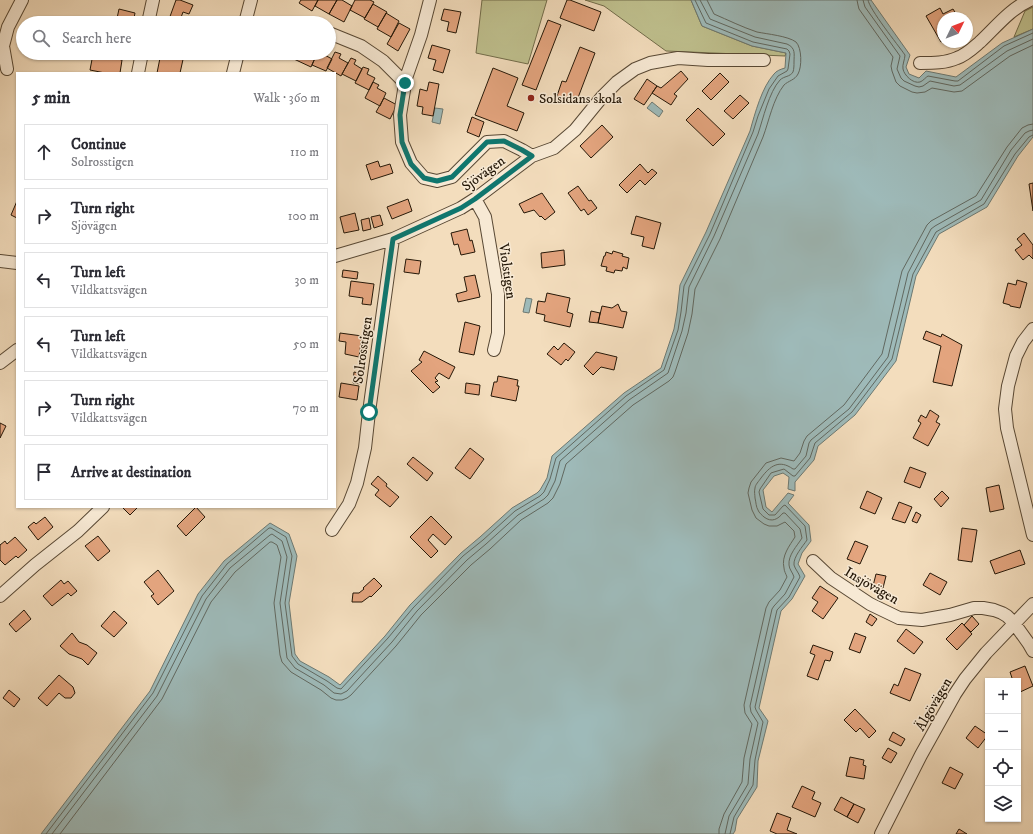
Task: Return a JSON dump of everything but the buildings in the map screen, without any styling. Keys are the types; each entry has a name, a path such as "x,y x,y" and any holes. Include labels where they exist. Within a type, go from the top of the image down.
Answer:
{"street":[{"path":"7,68 3,46 8,27 22,0"},
{"path":"150,16 153,0"},
{"path":"247,16 251,0"},
{"path":"430,0 421,35 406,78 400,115 402,142 411,164 424,178 437,181 452,177 487,142 504,141 532,156"},
{"path":"920,63 948,61 965,54 1024,1"},
{"path":"336,36 361,46 383,61 405,83"},
{"name":"Sjövägen","path":"336,256 393,239 461,208 532,156 554,148 575,130 602,97 635,69 650,63 678,58 708,60 764,60"},
{"path":"138,72 141,60"},
{"path":"233,72 236,60"},
{"name":"Violstigen","path":"475,199 484,217 498,294 498,333 494,350"},
{"name":"Solrosstigen","path":"332,530 349,504 357,483 365,448 378,341 393,239"},
{"path":"0,261 16,263"},
{"path":"1033,329 1023,342 1016,356 1008,386 1005,409 1007,428 1033,535"},
{"path":"0,363 16,351"},
{"path":"0,596 35,565 78,531 102,508"},
{"name":"Insjövägen","path":"813,561 831,578 870,604 899,618 922,620 950,615 974,608 983,608 1002,613 1014,623 1033,651"},
{"name":"Älgövägen","path":"881,834 921,755 958,689 986,653 1033,604"}],"green space":[{"path":"482,0 547,0 528,64 476,53"},
{"path":"585,0 691,0 702,26 752,46 786,53 785,56 666,51 604,6"},
{"path":"1033,7 1033,29 1014,37 1025,11"}],"water":[{"path":"691,0 871,0 910,55 906,67 909,74 919,78 926,71 956,77 1002,43 1033,29 1033,137 1018,156 987,207 939,234 916,276 896,361 855,415 818,446 814,460 795,482 795,491 788,489 789,477 783,473 774,476 763,490 766,507 772,512 788,493 794,495 788,503 809,525 811,541 802,553 798,564 805,576 792,599 781,611 759,708 768,721 758,761 757,787 737,819 733,834 41,834 150,691 198,594 224,561 270,523 289,534 297,556 289,603 295,654 300,661 329,677 340,685 385,636 410,605 461,553 512,508 540,490 547,478 552,456 624,393 661,368 674,329 680,285 706,232 750,131 759,101 766,86 775,73 785,68 786,53 752,46 702,26"},
{"path":"652,102 663,111 659,117 647,108"},
{"path":"435,108 443,109 440,124 432,122"},
{"path":"526,298 532,299 529,313 523,312"}],"place":[{"name":"Solsidans skola","path":"531,98"}],"route":[{"path":"369,412 393,239 461,208 532,156 504,141 487,142 452,177 437,181 424,178 411,164 402,142 400,115 405,83"}]}
